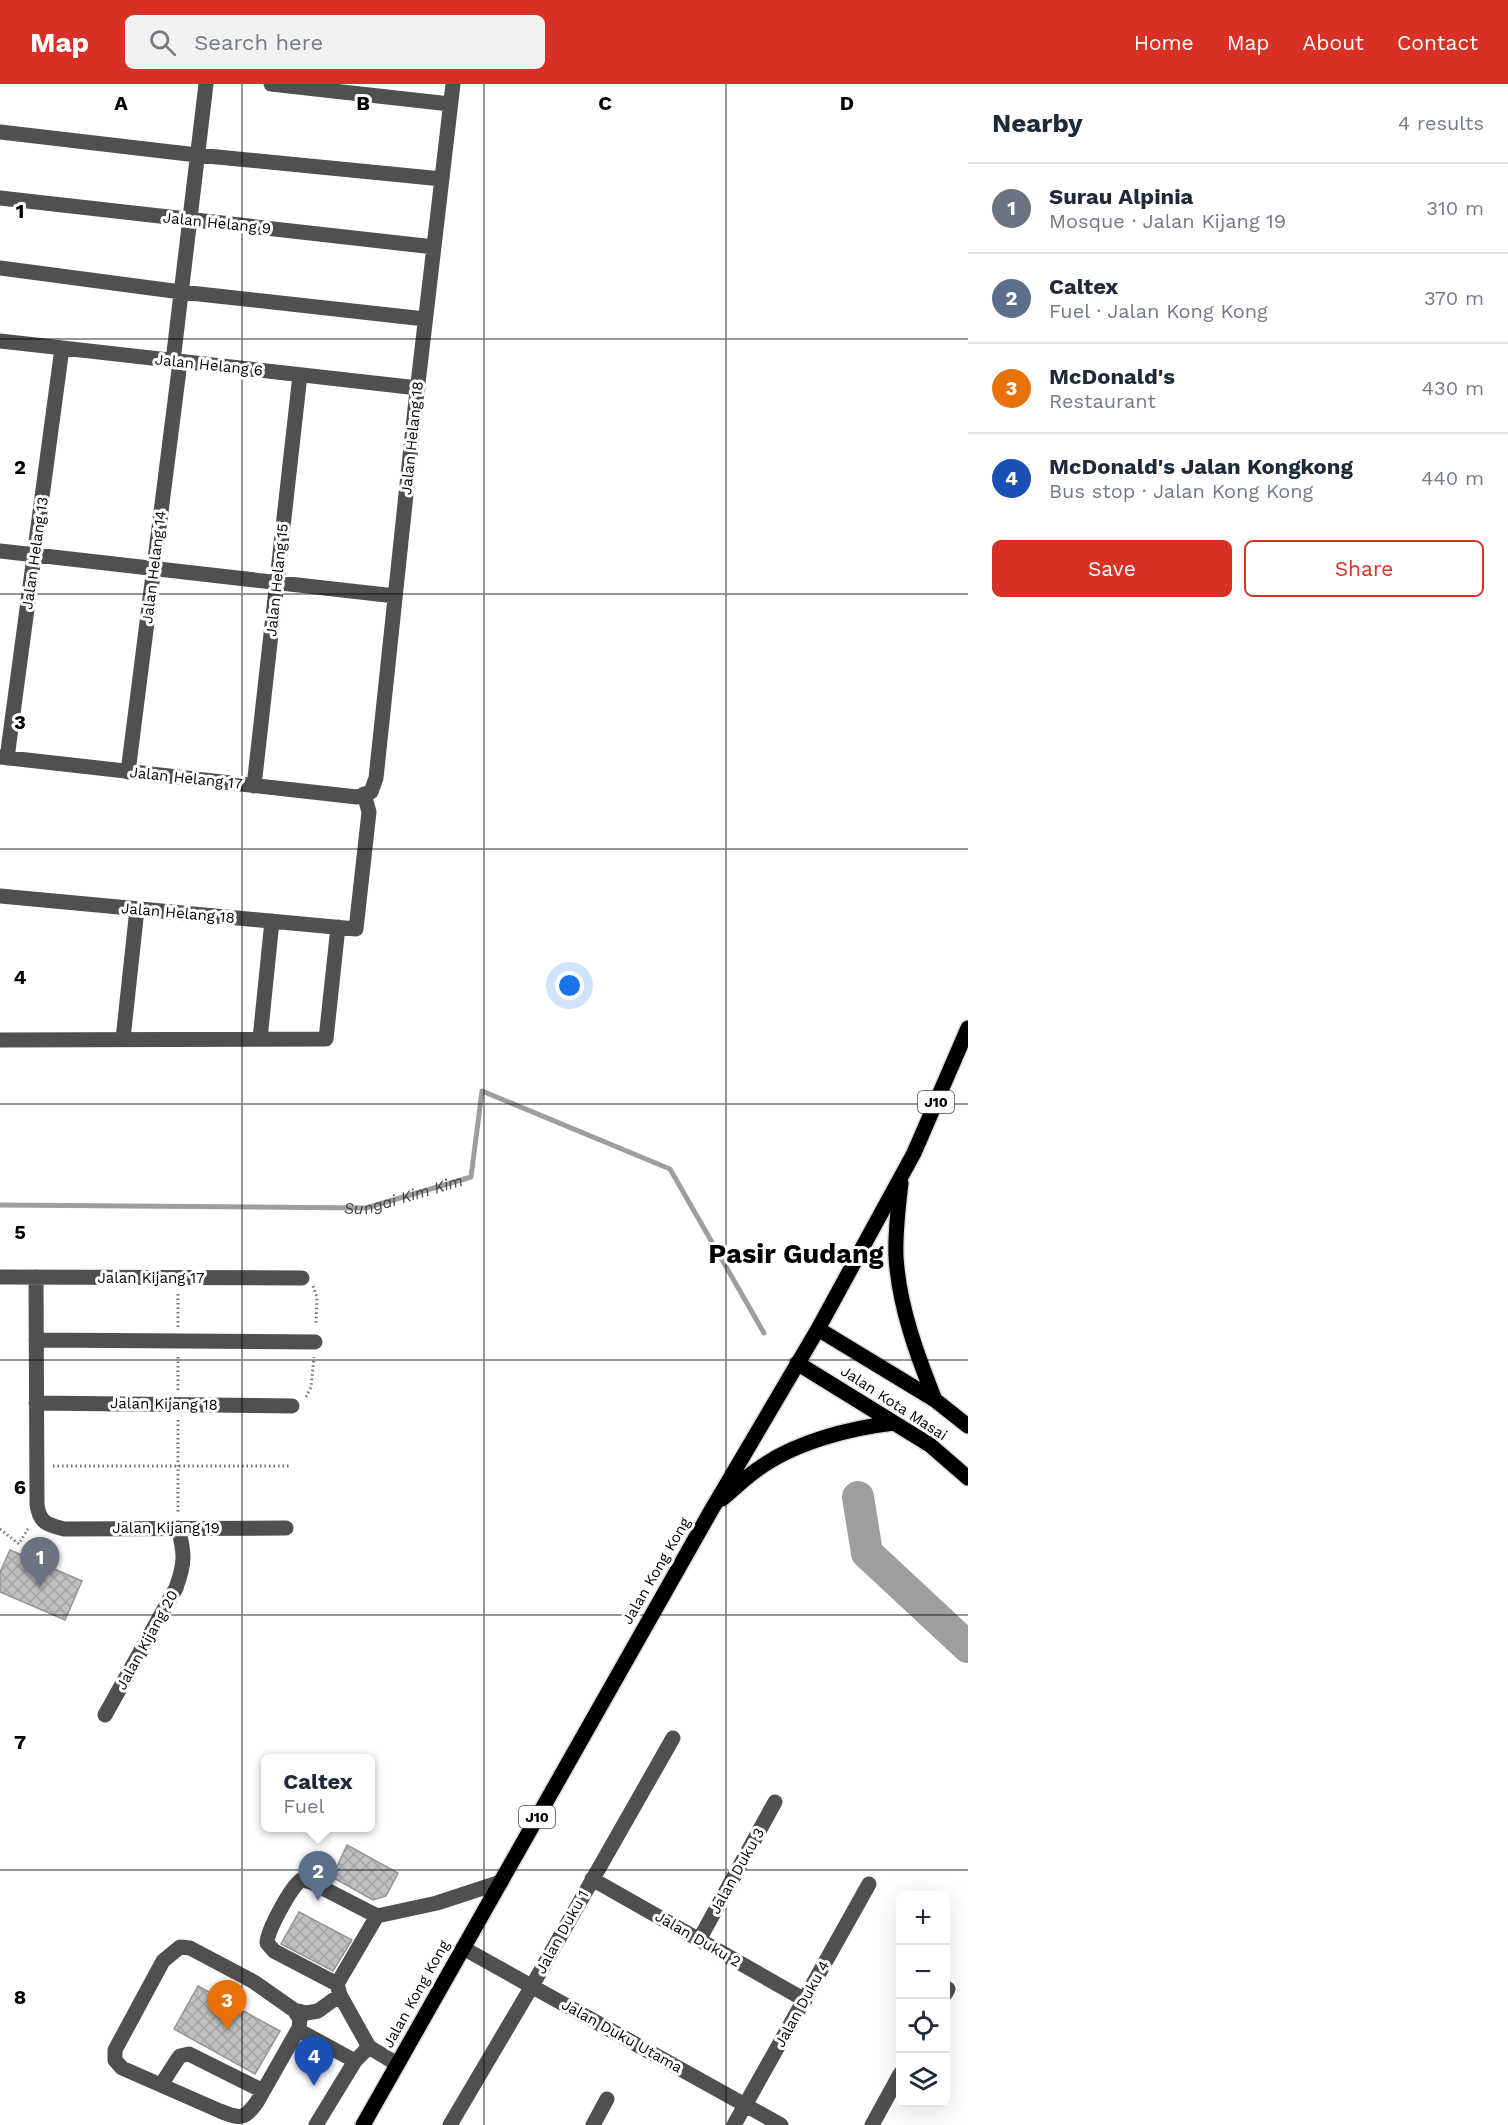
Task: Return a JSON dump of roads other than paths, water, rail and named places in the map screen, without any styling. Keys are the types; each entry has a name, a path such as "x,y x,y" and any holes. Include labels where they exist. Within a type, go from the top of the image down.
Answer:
{"main road":[{"name":"Jalan Kong Kong","path":"363,2125 712,1509 818,1329 914,1153 968,1028"},
{"path":"902,1174 896,1226 896,1258 900,1290 917,1352 935,1400"},
{"name":"Jalan Kota Masai","path":"818,1329 935,1400 968,1426"},
{"name":"Jalan Kota Masai","path":"797,1363 930,1445 968,1478"},
{"path":"712,1509 758,1468 780,1456 858,1427 894,1423"}],"street":[{"name":"Jalan Helang 14","path":"128,772 154,567 176,362 181,292 206,84"},
{"path":"271,84 450,104"},
{"name":"Jalan Helang 18","path":"0,896 356,929 369,812 368,793 376,778 417,388 453,84"},
{"path":"0,132 197,155 442,179"},
{"name":"Jalan Helang 9","path":"0,198 434,247"},
{"path":"0,268 181,292 425,319"},
{"name":"Jalan Helang 6","path":"0,341 417,388"},
{"name":"Jalan Helang 13","path":"3,757 34,555 62,348"},
{"name":"Jalan Helang 15","path":"254,786 300,375"},
{"path":"0,551 395,596"},
{"name":"Jalan Helang 17","path":"3,757 357,797 368,793"},
{"path":"123,1040 137,909"},
{"path":"260,1039 272,921"},
{"path":"0,1040 326,1039 338,927"},
{"name":"Jalan Kijang 17","path":"0,1277 302,1278"},
{"path":"36,1277 36,1403"},
{"path":"36,1340 315,1342"},
{"name":"Jalan Kijang 18","path":"36,1403 292,1406"},
{"name":"Jalan Kijang 19","path":"36,1403 38,1514 47,1524 64,1529 286,1528"},
{"name":"Jalan Kijang 20","path":"105,1715 176,1588 182,1571 184,1552 178,1528"},
{"name":"Jalan Duku 1","path":"450,2125 673,1738"},
{"name":"Jalan Duku 3","path":"699,1940 775,1802"},
{"name":"Jalan Duku 2","path":"592,1879 805,2000"},
{"path":"397,2064 369,2047 338,1990 274,1951 267,1943 269,1933 294,1887 301,1881 311,1882 377,1917 437,1903 501,1882"},
{"name":"Jalan Duku 4","path":"734,2125 869,1884"},
{"path":"294,2010 300,2019 298,2030 249,2112 238,2117 122,2068 117,2065 114,2055 163,1961 176,1950 190,1948 254,1982 294,2010 306,2013 318,2011 338,1990 377,1917"},
{"name":"Jalan Duku Utama","path":"463,1948 781,2125"},
{"path":"298,2030 355,2061"},
{"path":"316,2125 355,2061 369,2047"},
{"path":"161,2085 180,2056 189,2054 263,2091"},
{"path":"872,2125 896,2081"},
{"path":"593,2125 607,2099"}],"waterway":[{"name":"Sungai Kim Kim","path":"0,1205 366,1208 471,1177 482,1091 670,1169 764,1333"},
{"name":"Sungai Kim Kim","path":"858,1497 867,1553 968,1647"}],"place":[{"name":"Surau Alpinia","path":"40,1587"},
{"name":"Caltex","path":"318,1901"},
{"name":"McDonald's","path":"227,2030"},
{"name":"McDonald's Jalan Kongkong","path":"314,2086"}],"district":[{"name":"Pasir Gudang","path":"796,1254"}]}
